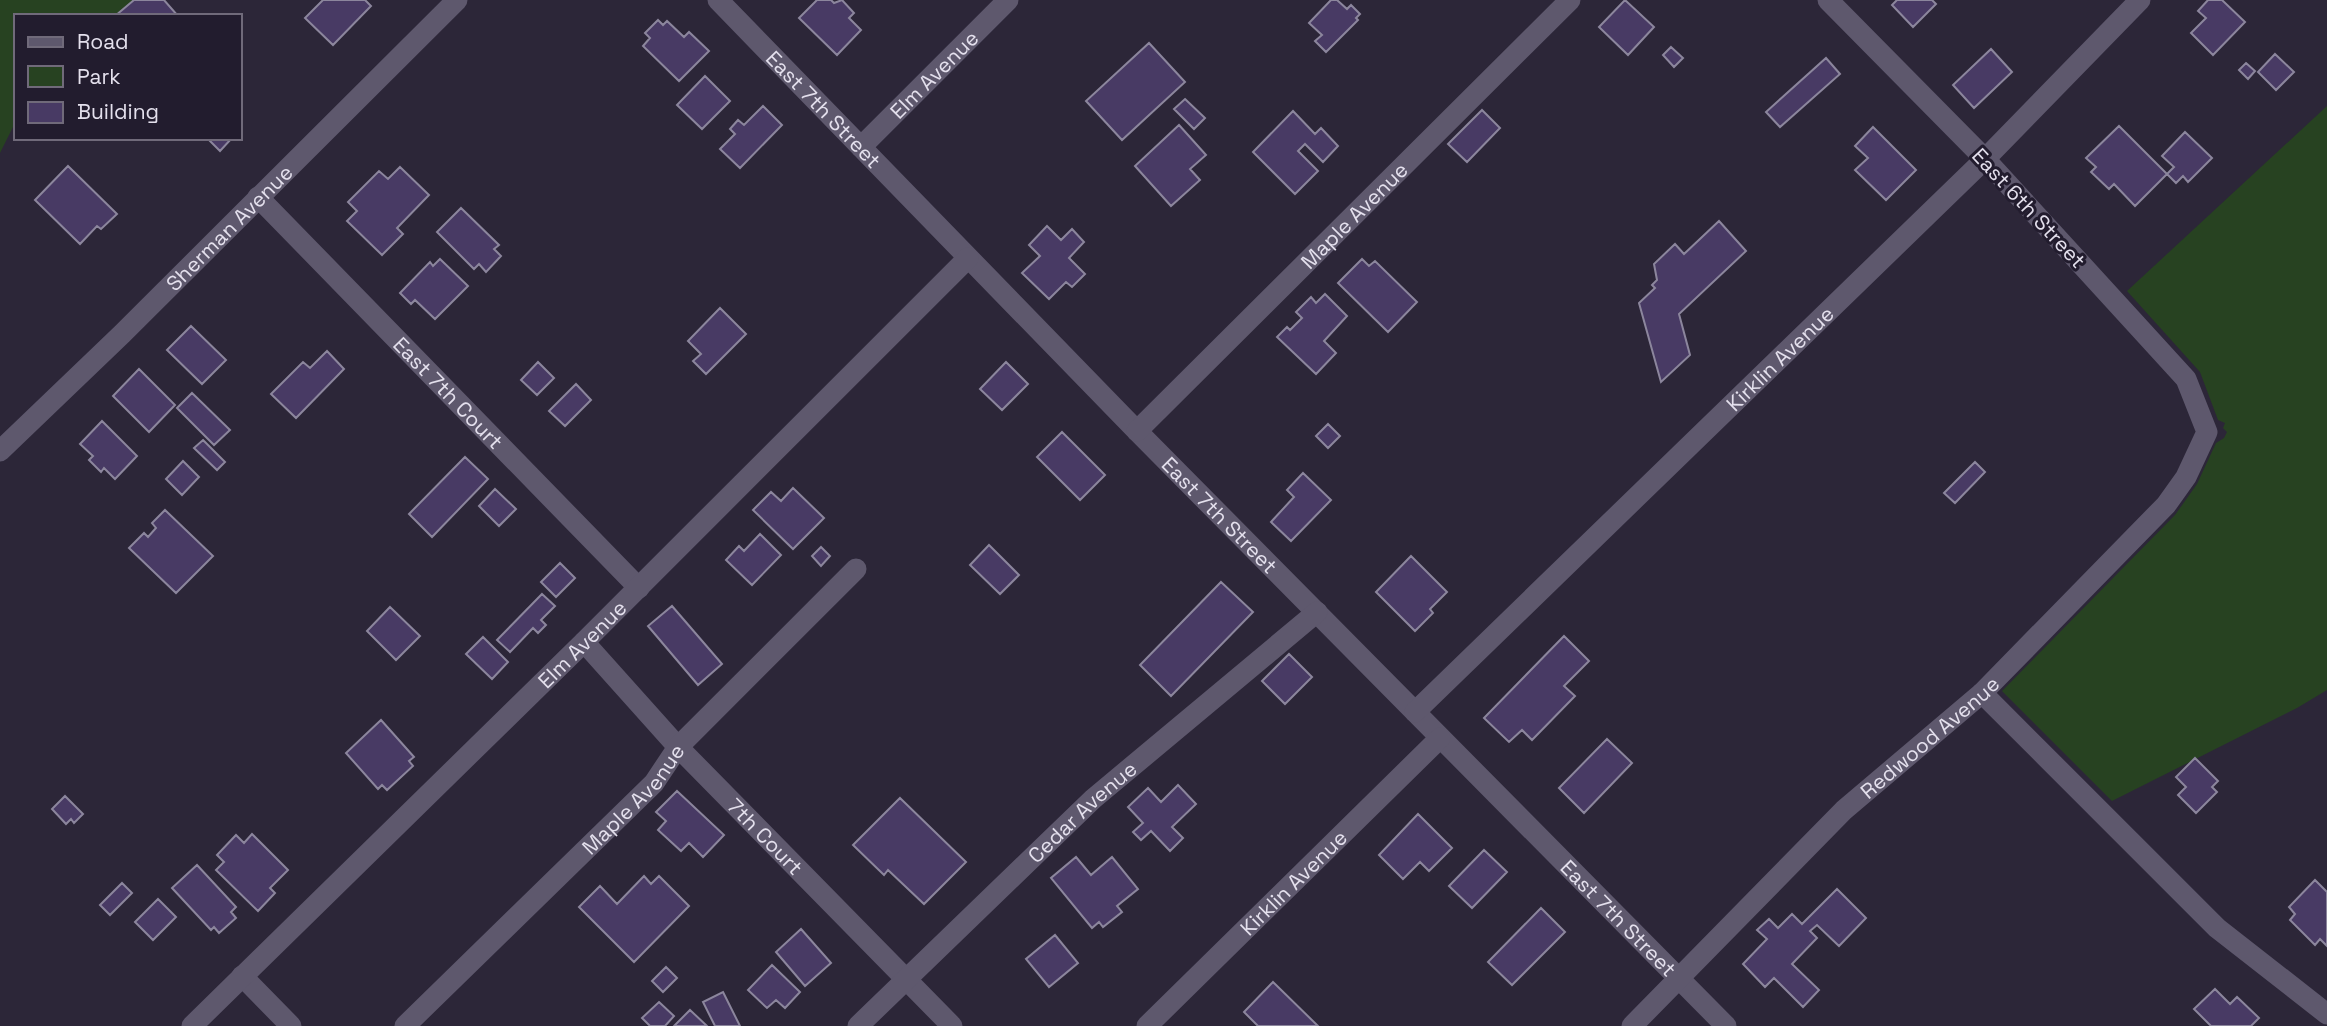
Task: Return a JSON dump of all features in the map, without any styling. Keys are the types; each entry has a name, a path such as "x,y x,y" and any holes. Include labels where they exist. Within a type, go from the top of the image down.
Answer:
{"street":[{"name":"Sherman Avenue","path":"0,451 122,334 457,0"},
{"name":"East 7th Street","path":"718,0 1137,431 1726,1026"},
{"name":"Elm Avenue","path":"861,147 1009,0"},
{"name":"Maple Avenue","path":"1137,431 1570,0"},
{"name":"East 6th Street","path":"1828,0 1985,159 2186,379 2207,432"},
{"name":"Kirklin Avenue","path":"1415,712 1985,159 2140,0"},
{"name":"East 7th Court","path":"258,197 639,588"},
{"name":"Elm Avenue","path":"192,1026 639,588 968,258"},
{"name":"Redwood Avenue","path":"1632,1026 1844,810 1982,693 2166,505 2186,477 2207,432"},
{"name":"Maple Avenue","path":"405,1026 654,783 678,747 856,569"},
{"name":"Cedar Avenue","path":"858,1026 1093,799 1317,612"},
{"name":"7th Court","path":"584,642 678,747 952,1026"},
{"path":"1982,693 2217,928 2327,1014"},
{"name":"Kirklin Avenue","path":"1147,1026 1440,738"},
{"path":"242,976 291,1026"}],"green space":[{"path":"0,0 137,0 122,14 14,14 14,125 0,153"},
{"path":"2327,106 2327,690 2297,708 2112,801 2002,691 2175,515 2197,484 2216,443 2224,438 2227,432 2223,428 2225,423 2218,420 2200,372 2127,291"}],"building":[{"path":"134,0 164,0 176,14 117,14"},
{"path":"323,0 365,0 371,6 333,45 305,18"},
{"path":"817,0 831,0 834,3 842,0 854,13 849,18 861,30 837,55 799,18"},
{"path":"1331,0 1337,0 1347,9 1351,5 1360,14 1356,18 1358,20 1326,52 1315,41 1322,35 1309,23"},
{"path":"1625,0 1654,27 1628,55 1599,27"},
{"path":"1897,0 1932,0 1936,4 1913,27 1892,5"},
{"path":"2208,0 2222,0 2245,22 2213,55 2191,33 2206,18 2198,11"},
{"path":"658,20 663,25 667,21 684,37 689,32 709,51 679,81 643,46 650,38 645,33"},
{"path":"1149,43 1185,82 1122,140 1086,101"},
{"path":"1671,47 1683,58 1674,67 1663,55"},
{"path":"1991,49 2012,72 1974,108 1953,85"},
{"path":"2275,54 2294,72 2276,90 2258,72"},
{"path":"1826,58 1840,74 1780,127 1766,112"},
{"path":"2246,63 2255,71 2248,79 2239,70"},
{"path":"705,76 730,101 702,129 677,105"},
{"path":"1185,99 1205,118 1194,129 1174,109"},
{"path":"763,106 782,125 740,168 720,149 735,134 730,129 738,120 744,125"},
{"path":"1482,110 1500,128 1467,162 1448,144"},
{"path":"1293,111 1315,134 1321,128 1338,146 1323,162 1305,144 1298,151 1318,171 1295,194 1253,152"},
{"path":"1179,125 1206,155 1190,169 1200,180 1171,206 1135,166"},
{"path":"2119,126 2167,174 2135,206 2114,184 2109,189 2091,172 2096,167 2086,158"},
{"path":"1873,127 1916,170 1886,200 1855,170 1868,158 1855,146"},
{"path":"2185,132 2212,158 2188,182 2183,176 2176,183 2167,174 2174,167 2162,156"},
{"path":"209,140 230,140 220,151"},
{"path":"68,166 117,214 101,229 97,226 80,244 35,200"},
{"path":"400,167 429,195 397,228 403,234 382,255 347,221 357,211 348,202 379,171 388,179"},
{"path":"461,208 499,245 494,249 501,256 486,272 479,264 474,269 437,232"},
{"path":"1719,221 1746,251 1679,314 1690,355 1661,382 1639,303 1655,288 1652,285 1657,280 1654,264 1675,244 1684,254"},
{"path":"1047,226 1061,240 1072,229 1084,242 1069,258 1085,274 1072,287 1066,282 1049,299 1022,273 1040,256 1029,245"},
{"path":"440,259 468,286 435,319 415,300 411,304 400,293 430,262 433,266"},
{"path":"1362,259 1369,266 1375,261 1417,302 1388,332 1338,283"},
{"path":"1325,294 1347,316 1324,341 1336,353 1316,374 1277,337 1287,327 1290,330 1302,318 1296,312 1311,297 1316,303"},
{"path":"720,308 746,334 706,374 693,361 701,354 688,341"},
{"path":"191,326 226,360 202,384 167,350"},
{"path":"327,351 344,369 296,418 271,394 303,362 310,368"},
{"path":"538,362 554,378 537,395 521,380"},
{"path":"1006,362 1028,384 1002,410 980,389"},
{"path":"139,369 175,405 149,432 113,396"},
{"path":"576,384 591,400 565,426 549,411"},
{"path":"192,393 230,430 214,445 177,408"},
{"path":"102,421 137,456 115,479 104,468 101,472 89,460 93,456 80,444"},
{"path":"1328,424 1340,436 1328,448 1316,436"},
{"path":"1062,432 1105,475 1080,500 1037,457"},
{"path":"203,440 225,462 217,470 194,448"},
{"path":"465,457 488,479 432,537 409,514"},
{"path":"183,461 199,477 182,495 166,479"},
{"path":"1975,462 1985,472 1955,503 1944,493"},
{"path":"1303,473 1331,500 1291,541 1271,522 1294,497 1287,490"},
{"path":"793,488 824,518 793,549 753,510 771,492 781,501"},
{"path":"495,489 516,509 499,526 479,506"},
{"path":"165,510 213,556 176,593 129,548 144,533 148,537 156,528 152,523"},
{"path":"760,534 781,555 752,585 726,560 739,546 744,551"},
{"path":"989,545 1019,575 1000,594 970,565"},
{"path":"821,547 830,556 821,566 812,556"},
{"path":"1411,556 1447,592 1430,609 1433,613 1415,631 1376,592"},
{"path":"560,563 575,578 556,597 541,582"},
{"path":"1221,582 1253,612 1171,696 1140,665"},
{"path":"542,594 555,606 541,620 546,625 538,633 533,628 510,652 497,640"},
{"path":"672,606 722,664 698,685 648,626"},
{"path":"390,607 420,636 396,660 367,631"},
{"path":"1564,636 1589,661 1564,686 1575,696 1532,740 1522,730 1509,742 1484,718"},
{"path":"483,637 508,662 492,679 466,654"},
{"path":"1289,654 1312,677 1285,704 1262,681"},
{"path":"381,720 414,757 409,761 413,766 387,790 382,785 378,789 346,753"},
{"path":"1607,739 1632,763 1584,813 1559,788"},
{"path":"2195,758 2218,781 2212,787 2217,792 2196,813 2178,795 2186,787 2176,777"},
{"path":"1178,785 1196,804 1172,827 1183,838 1170,851 1151,831 1141,840 1133,832 1143,823 1128,807 1148,788 1161,802"},
{"path":"677,791 724,835 703,857 689,843 681,851 658,830 666,821 656,812"},
{"path":"65,796 83,814 74,823 71,819 66,824 52,809"},
{"path":"900,798 966,862 924,904 888,870 884,875 853,845"},
{"path":"1418,814 1452,848 1429,871 1420,862 1403,879 1379,855"},
{"path":"252,834 288,870 270,888 275,893 258,911 216,870 224,862 217,855 236,835 244,843"},
{"path":"1484,850 1507,872 1472,908 1449,886"},
{"path":"1076,857 1091,875 1112,857 1138,889 1117,906 1122,912 1103,927 1099,922 1092,928 1051,878"},
{"path":"197,865 236,907 231,912 236,918 219,933 214,927 211,930 172,888"},
{"path":"644,876 651,884 659,876 689,906 634,962 579,907 600,886 617,904"},
{"path":"2315,880 2327,892 2327,946 2320,939 2315,945 2290,920 2295,914 2289,907"},
{"path":"122,883 132,893 110,915 100,905"},
{"path":"1837,889 1866,918 1839,946 1817,925 1810,931 1817,938 1792,964 1819,990 1803,1007 1774,978 1765,987 1743,964 1767,939 1757,930 1769,919 1778,928 1792,914 1802,924"},
{"path":"158,899 176,917 153,940 135,922"},
{"path":"1541,908 1565,932 1512,985 1488,962"},
{"path":"801,929 831,963 805,986 776,952"},
{"path":"1055,935 1078,963 1049,987 1026,959"},
{"path":"772,965 800,992 785,1008 776,1000 767,1008 748,990"},
{"path":"666,967 677,978 663,992 652,981"},
{"path":"1273,982 1318,1026 1258,1026 1244,1012"},
{"path":"2215,989 2230,1004 2237,997 2259,1018 2251,1026 2211,1026 2194,1009"},
{"path":"723,992 740,1026 715,1026 703,1002"},
{"path":"659,1002 674,1016 665,1026 650,1026 642,1018"},
{"path":"690,1010 707,1026 674,1026"}]}
